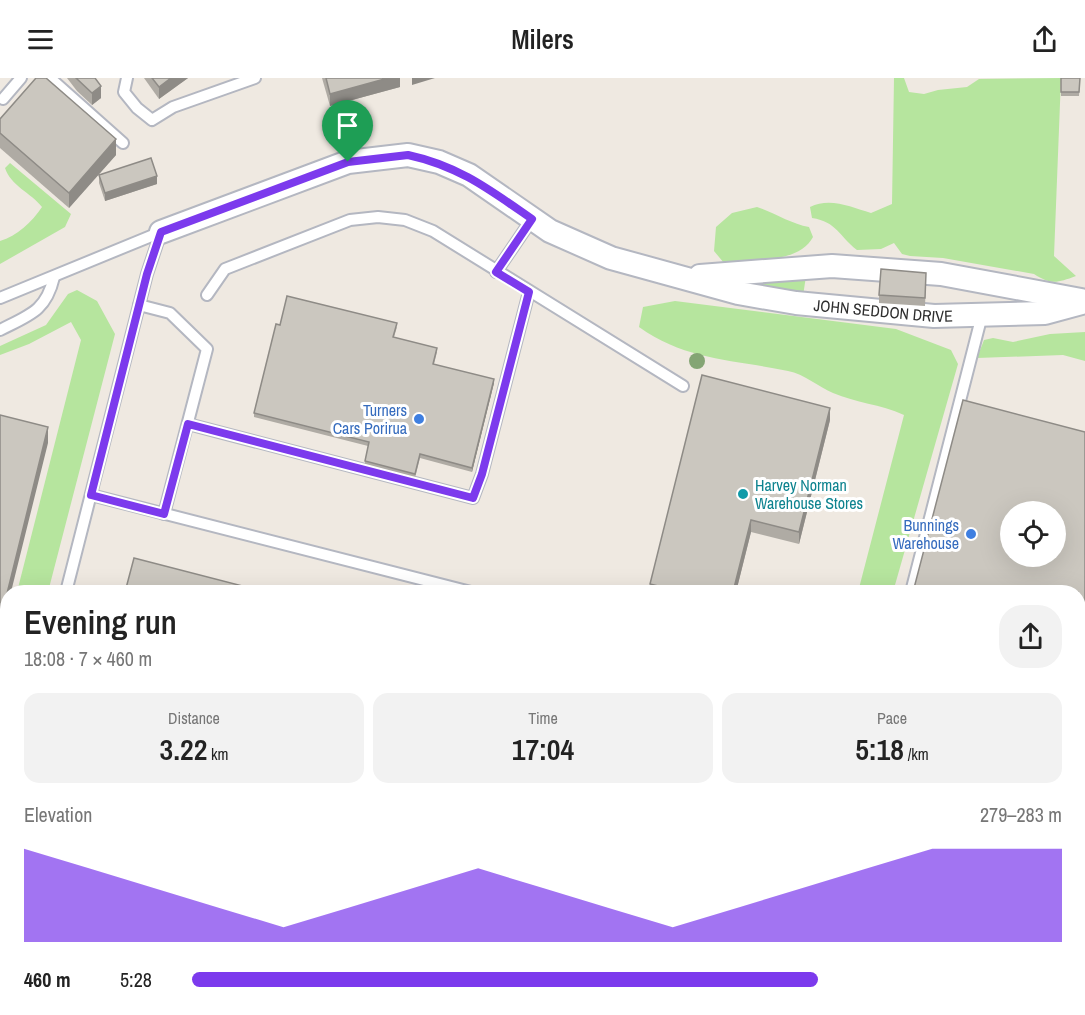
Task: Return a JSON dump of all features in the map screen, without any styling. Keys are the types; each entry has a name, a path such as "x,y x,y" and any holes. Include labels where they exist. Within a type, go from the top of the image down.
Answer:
{"street":[{"name":"JOHN SEDDON DRIVE","path":"161,232 348,162 408,155 439,162 468,175 550,231 611,258 738,293 796,303 934,316 1044,313 1085,301"},
{"name":"JOHN SEDDON DRIVE","path":"684,278 832,266 941,274 1085,301"}],"lane":[{"path":"3,99 21,78"},
{"path":"50,78 123,143"},
{"path":"127,78 124,92 137,108 152,120 173,107 255,78"},
{"path":"207,295 225,268 350,220 378,217 405,220 433,231 683,386"},
{"path":"496,272 532,219"},
{"path":"0,298 161,232"},
{"path":"68,585 139,305 161,232"},
{"path":"0,330 35,313 45,301 54,277"},
{"path":"188,424 473,498 482,474 529,292"},
{"path":"139,305 170,313 207,349 164,514"},
{"path":"913,585 982,315"},
{"path":"91,495 443,585"}],"green space":[{"path":"894,78 904,78 909,92 924,94 967,87 979,79 1061,78 1054,256 1076,276 1050,281 1034,274 943,258 910,256 902,254 894,243 881,249 857,250 832,226 812,218 810,207 818,204 840,204 871,213 892,204"},
{"path":"10,163 71,214 65,227 0,264 0,241 24,228 42,207 12,180 5,168"},
{"path":"757,207 809,227 813,237 806,246 786,256 724,263 714,251 716,227 732,213"},
{"path":"806,276 803,296 738,282"},
{"path":"77,290 97,301 115,334 50,585 19,585 81,340 71,322 29,344 0,355 0,346 46,325 68,294"},
{"path":"675,301 896,329 951,350 958,364 895,585 860,585 904,415 842,396 794,373 710,357 675,347 639,327 643,307"},
{"path":"1085,332 1085,361 1063,355 977,358 984,340 993,338 1013,342 1050,334"}],"building":[{"path":"36,78 46,78 116,139 69,193 0,133 0,119"},
{"path":"76,78 95,78 101,86 92,93"},
{"path":"152,78 171,78 159,87"},
{"path":"326,78 388,78 330,94"},
{"path":"1061,78 1080,78 1079,92 1061,92"},
{"path":"151,158 157,176 105,193 99,175"},
{"path":"881,269 926,273 925,298 879,295"},
{"path":"287,296 397,323 393,337 437,348 433,364 494,379 472,468 420,454 415,474 365,461 369,442 254,413 276,324 280,325"},
{"name":"Harvey Norman Warehouse Stores","path":"702,375 830,408 799,532 751,520 735,585 650,584"},
{"name":"Bunnings Warehouse","path":"963,400 1085,432 1085,585 915,585"},
{"path":"0,415 48,427 9,585 0,585"},
{"path":"134,558 239,585 127,585"}],"place":[{"name":"Turners Cars Porirua","path":"419,419"},
{"name":"Harvey Norman Warehouse Stores","path":"743,494"},
{"name":"Bunnings Warehouse","path":"971,534"}],"route":[{"path":"408,155 439,162 468,175 532,219 496,272 529,292 482,474 473,498 188,424 164,514 91,495 147,274 161,232 348,162 372,157 408,155"}]}
